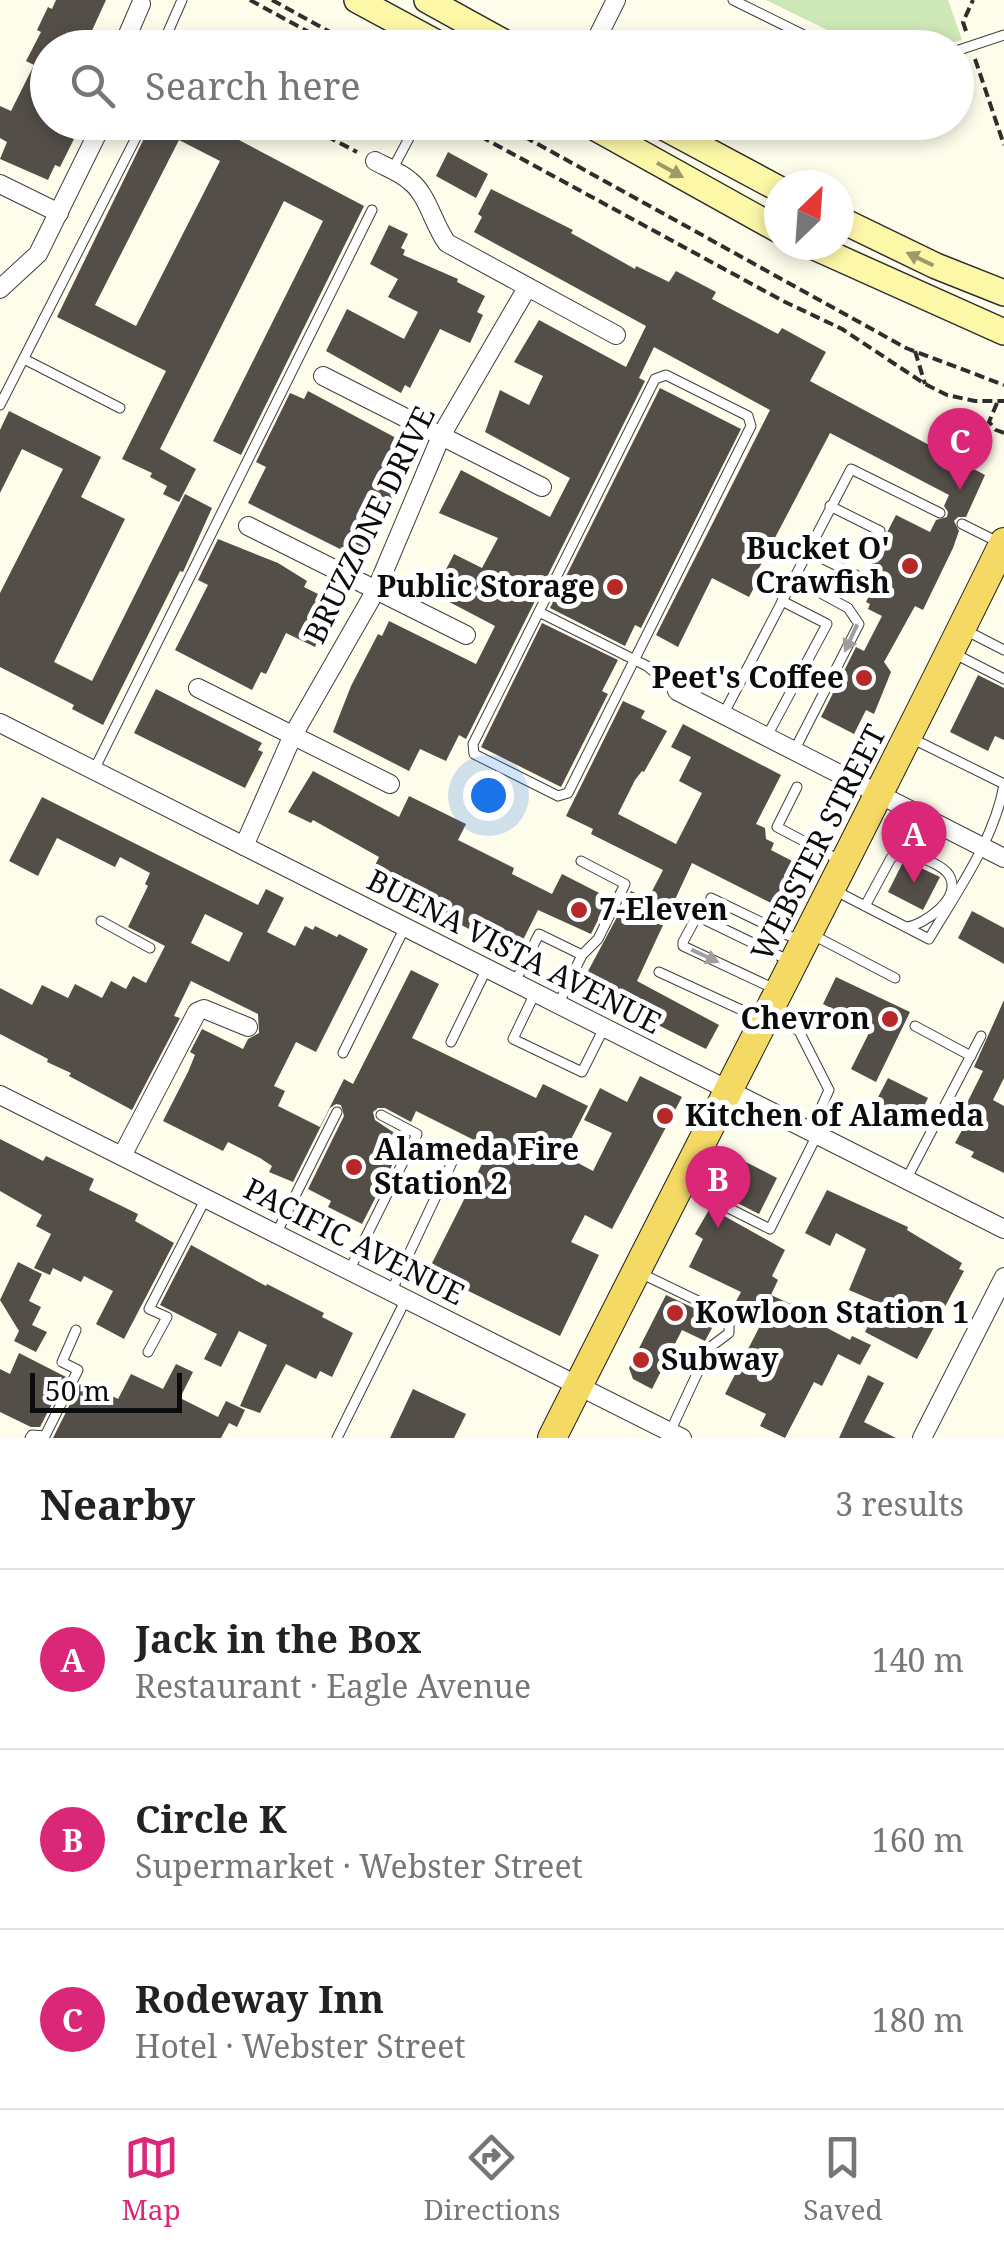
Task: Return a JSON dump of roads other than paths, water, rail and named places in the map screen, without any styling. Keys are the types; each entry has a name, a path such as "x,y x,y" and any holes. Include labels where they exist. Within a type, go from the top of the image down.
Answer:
{"main road":[{"name":"WEBSTER STREET","path":"552,1438 804,947 1003,543"}],"street":[{"path":"357,0 413,30"},
{"path":"427,0 481,30"},
{"path":"601,30 616,0"},
{"path":"134,30 141,4"},
{"path":"0,289 38,254 94,140"},
{"path":"617,140 764,222"},
{"path":"688,140 764,181"},
{"path":"383,165 411,181 422,195 434,227 447,243 616,335"},
{"path":"0,184 58,213"},
{"path":"854,226 1004,293"},
{"path":"843,260 1004,332"},
{"name":"BRUZZONE DRIVE","path":"244,846 292,735 376,590 442,434 528,288"},
{"path":"323,376 542,486"},
{"path":"248,526 466,635"},
{"path":"198,688 390,784"},
{"path":"677,692 1004,858"},
{"name":"BUENA VISTA AVENUE","path":"0,723 1004,1229"},
{"path":"122,1156 196,1012 204,1009 248,1027"},
{"name":"PACIFIC AVENUE","path":"0,1095 676,1435"},
{"path":"922,1438 1004,1277"}],"lane":[{"path":"169,30 182,0"},
{"path":"733,0 794,30"},
{"path":"974,45 1004,35"},
{"path":"0,405 135,140"},
{"path":"383,165 404,140"},
{"path":"94,770 372,210"},
{"path":"24,359 120,408"},
{"path":"666,375 748,416 751,426 568,793 558,796 474,754 473,744 539,612 655,379 666,375"},
{"path":"723,715 851,469 940,513"},
{"path":"830,506 880,531"},
{"path":"962,524 1003,543"},
{"path":"808,551 856,575"},
{"path":"793,578 848,608 859,624 794,751"},
{"path":"766,737 827,624 782,600"},
{"path":"539,612 635,659 677,692"},
{"path":"956,640 1004,650"},
{"path":"956,640 1004,678"},
{"path":"832,889 929,939 1001,809 1004,784 908,736"},
{"path":"797,787 777,827 845,863"},
{"path":"865,906 890,858 904,851 937,866 949,874 952,887 947,900 918,925 907,928"},
{"path":"558,1004 582,956 598,939 625,884 581,862"},
{"path":"712,898 804,947"},
{"path":"680,1183 770,1229 829,1090 799,1030 682,946 693,919 697,916 804,947 895,978"},
{"path":"101,921 150,948"},
{"path":"343,1053 405,927"},
{"path":"514,982 539,934 582,956"},
{"path":"451,1042 487,968"},
{"path":"660,972 772,1010"},
{"path":"535,992 513,1039 582,1072 604,1028"},
{"path":"914,1026 971,1056"},
{"path":"906,1180 981,1036"},
{"path":"276,1234 337,1112"},
{"path":"350,1270 417,1134 380,1115"},
{"path":"337,1438 454,1158"},
{"path":"148,1352 167,1317 149,1310 206,1198"},
{"path":"636,1271 723,1313 729,1324 729,1332 709,1348 676,1435"},
{"path":"30,1438 45,1436 78,1370 62,1362 76,1330"}],"place":[{"name":"Rodeway Inn","path":"960,490"},
{"name":"Bucket O' Crawfish","path":"910,566"},
{"name":"Public Storage","path":"615,587"},
{"name":"Peet's Coffee","path":"864,678"},
{"name":"Jack in the Box","path":"914,883"},
{"name":"7-Eleven","path":"579,910"},
{"name":"Chevron","path":"890,1019"},
{"name":"Kitchen of Alameda","path":"665,1116"},
{"name":"Alameda Fire Station 2","path":"354,1167"},
{"name":"Circle K","path":"718,1228"},
{"name":"Kowloon Station 1","path":"675,1313"},
{"name":"Subway","path":"641,1360"}]}
